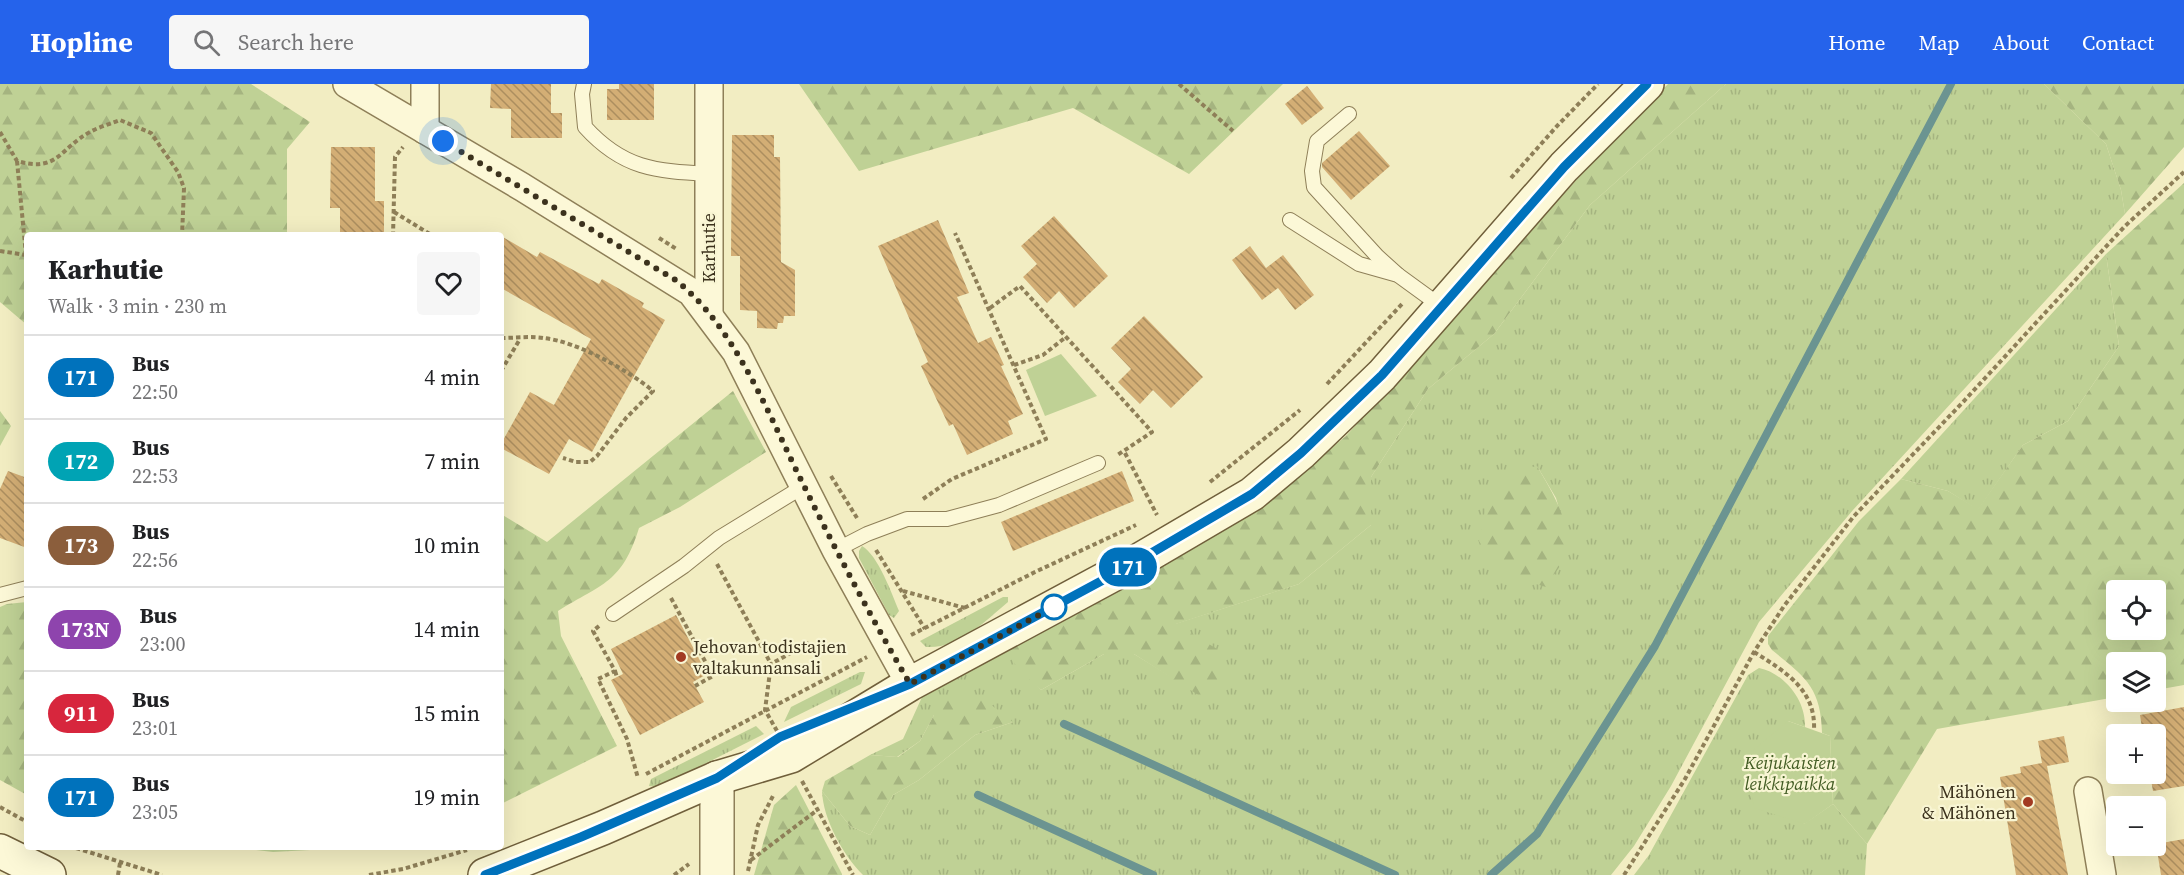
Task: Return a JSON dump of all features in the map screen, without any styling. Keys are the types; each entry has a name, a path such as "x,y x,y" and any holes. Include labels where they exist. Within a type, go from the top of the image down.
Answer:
{"main road":[{"path":"485,875 581,837 717,778 780,737 910,684 1131,565 1252,494 1344,413 1430,297 1647,84"},
{"path":"703,869 717,778"},
{"path":"0,851 49,875"}],"street":[{"path":"347,84 674,279 691,292 736,352 836,550 910,684"},
{"path":"425,84 425,130"},
{"name":"Karhutie","path":"709,84 709,315"},
{"path":"2088,791 2102,875"}],"lane":[{"path":"584,84 582,94 585,127 617,157 668,172 709,174"},
{"path":"1349,114 1317,141 1312,171 1314,187 1377,256 1430,297"},
{"path":"1290,220 1359,264 1398,274"},
{"path":"836,550 867,534 908,519 947,519 999,505 1098,463"},
{"path":"613,614 719,538 804,486"},
{"path":"0,595 24,589"}],"path":[{"path":"1179,84 1233,131"},
{"path":"1510,179 1598,84"},
{"path":"17,160 32,165 58,159 88,133 120,120 152,133 178,172 184,188 182,232"},
{"path":"393,232 395,157 409,140 425,130"},
{"path":"0,132 17,160 25,232"},
{"path":"1624,875 1685,779 1754,652 1784,606 1854,516 1964,401 2125,226 2184,172"},
{"path":"394,212 426,232"},
{"path":"908,519 919,502 952,479 1046,439 955,233"},
{"path":"0,251 24,255"},
{"path":"990,308 1020,286 1152,432 1125,453 1098,463"},
{"path":"1320,391 1430,297"},
{"path":"504,338 545,338 596,355 633,374 652,391 626,418 590,462 576,462 563,458"},
{"path":"504,366 520,338"},
{"path":"1014,365 1042,355 1066,338"},
{"path":"1201,489 1302,408"},
{"path":"1125,453 1157,515"},
{"path":"628,783 888,646 1035,572 1166,511"},
{"path":"712,554 771,664 765,710"},
{"path":"662,581 713,676 695,686"},
{"path":"902,591 966,608"},
{"path":"613,614 593,631 617,677"},
{"path":"771,664 809,643"},
{"path":"1754,652 1796,680 1812,709 1814,730"},
{"path":"615,671 598,680 627,739 639,778"},
{"path":"799,773 816,811 853,875"},
{"path":"747,875 763,811 777,790"},
{"path":"0,807 24,820"},
{"path":"750,861 816,811"},
{"path":"82,850 162,875"},
{"path":"369,875 435,861 468,850"},
{"path":"118,875 120,863"},
{"path":"674,875 703,869"}],"green space":[{"path":"0,84 251,84 310,122 287,149 287,232 24,232 24,322 0,302"},
{"path":"799,84 1283,84 1189,174 1073,108 859,171"},
{"path":"1668,84 1726,84 1590,205 1494,334 1428,389 1371,477 1371,525 1299,584 1176,624 1217,649 1222,681 1203,698 1134,654 1104,654 1041,690 1018,669 1006,649 1282,489 1346,436 1580,176"},
{"path":"1726,84 2044,84 2106,144 2121,190 2125,214 1853,510 1759,622 1671,786 1634,846 1611,875 863,875 835,836 826,813 822,791 850,826 870,835 893,795 919,780 975,735 1013,722 934,715 920,741 897,757 870,755 903,739 922,697 1006,649 1041,690 1104,654 1134,654 1204,697 1175,624 1299,584 1371,525 1371,477 1428,389 1494,334 1590,205","holes":["1537,466 1556,498 1565,529"]},
{"path":"2044,84 2184,84 2184,147 2125,214 2121,190 2106,144"},
{"path":"2184,183 2184,685 2166,688 2166,652 2106,652 2106,699 1937,729 1867,844 1833,804 1830,736 1822,733 1821,717 1814,694 1802,676 1772,650 1768,644 1768,636 1859,521 1901,479 1948,491 1978,509 2023,445 2068,421 2119,346 2106,254"},
{"path":"2106,254 2119,346 2068,421 2023,445 1978,510 1948,491 1901,479"},
{"path":"1061,354 1097,396 1045,416 1026,370"},
{"path":"733,391 766,452 680,507 639,528 626,560 618,571 599,587 558,611 561,636 617,746 504,802 504,516 547,542"},
{"path":"0,411 11,426 0,446"},
{"path":"1537,466 1563,517 1567,539 1564,559 1546,587 1498,573 1479,541 1488,498 1511,472"},
{"path":"862,546 874,558 888,585 899,611 894,618 889,615 859,558"},
{"path":"1003,597 1008,597 1008,602 980,626 960,639 949,644 926,647 920,641"},
{"path":"24,602 24,793 0,780 0,607"},
{"path":"1759,668 1785,682 1792,689 1802,707 1805,727 1788,721 1804,824 1833,804 1867,844 1865,875 1634,875 1649,855 1748,675"},
{"path":"860,672 865,672 861,684 784,722 791,707"},
{"path":"950,696 985,700 1013,722 975,735 919,780 893,795 870,835 850,826 822,791 825,781 870,755 898,757 920,741 934,715"},
{"name":"Keijukaisten leikkipaikka","path":"1788,721 1830,736 1833,804 1805,824 1754,808 1745,757"},
{"path":"756,726 764,734 659,787 649,786 651,779"},
{"path":"796,785 842,875 754,875 774,805"},
{"path":"256,850 310,850 273,852"}],"building":[{"path":"491,84 551,84 551,113 562,113 562,138 511,138 511,109 490,108"},
{"path":"619,84 654,84 654,120 607,120 607,89 619,89"},
{"path":"1307,86 1324,108 1302,125 1285,104"},
{"path":"1359,131 1390,166 1351,200 1322,167 1322,163"},
{"path":"732,135 774,135 774,157 780,157 781,262 795,270 795,316 784,316 783,323 778,323 777,329 757,328 757,311 740,310 740,256 731,256"},
{"path":"331,147 375,147 375,201 384,201 384,232 340,232 340,208 330,208"},
{"path":"1054,216 1108,276 1074,308 1059,291 1047,303 1023,277 1037,264 1021,246"},
{"path":"938,220 969,293 957,297 978,343 991,337 1004,365 1001,366 1023,414 1008,421 1013,434 967,455 953,424 949,426 921,366 928,362 878,246"},
{"path":"504,238 537,257 540,252 599,284 602,279 644,303 642,307 665,320 592,452 569,439 549,474 504,450 504,439 530,392 554,405 591,339 504,290"},
{"path":"1250,246 1266,268 1283,255 1314,295 1295,310 1278,288 1262,300 1232,260"},
{"path":"1144,316 1203,377 1171,408 1153,390 1140,404 1118,382 1131,369 1111,348"},
{"path":"8,471 24,477 24,547 0,538 0,489"},
{"path":"1122,471 1134,501 1013,551 1001,522"},
{"path":"676,615 707,674 693,682 704,702 640,735 611,680 623,674 611,649"},
{"path":"2184,707 2184,786 2153,791 2152,784 2166,784 2166,724 2141,724 2140,715"},
{"path":"2064,736 2069,762 2047,766 2068,875 2016,875 2000,777 2021,773 2020,767 2042,763 2038,741"},
{"path":"2184,839 2184,875 2161,875 2158,856 2166,856 2166,842"}],"waterway":[{"path":"1491,875 1537,834 1655,646 1951,84"},
{"path":"1064,724 1395,875"},
{"path":"978,795 1153,875"}],"bus line":[{"name":"171","path":"485,875 515,865 717,778 780,737 910,684 1131,565 1252,494 1301,453 1382,375 1564,167 1647,84"}],"place":[{"name":"Jehovan todistajien valtakunnansali","path":"681,657"},
{"name":"Mähönen & Mähönen","path":"2028,802"}],"route":[{"path":"443,141 674,279 691,292 736,352 836,550 910,684 1054,607"}]}
